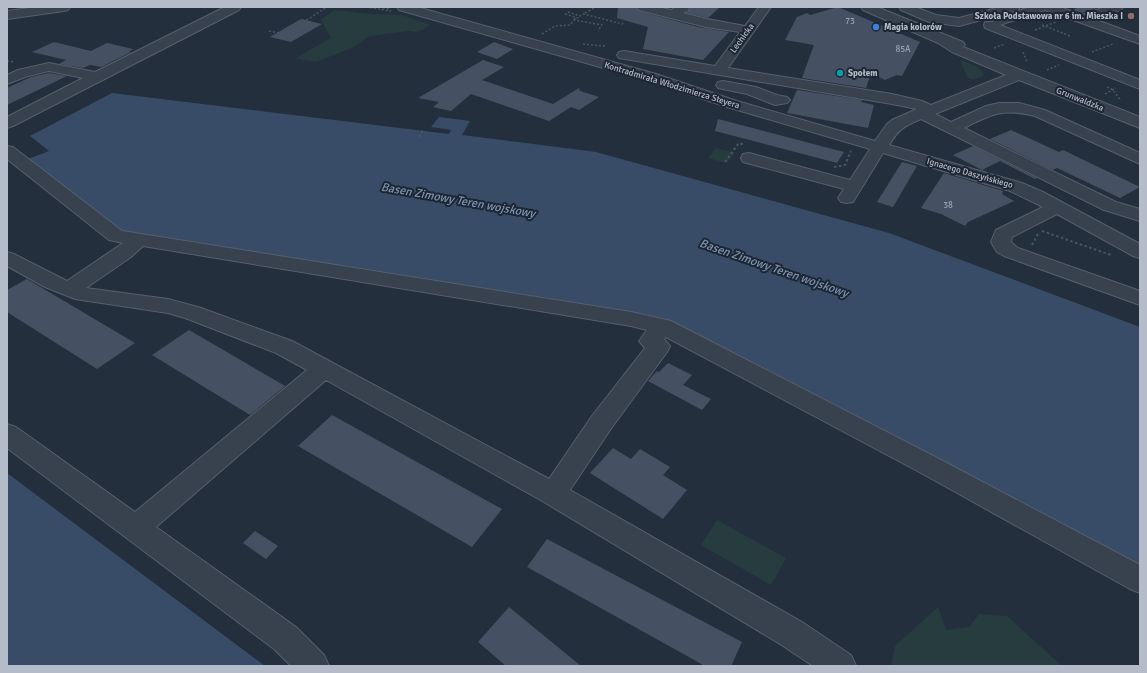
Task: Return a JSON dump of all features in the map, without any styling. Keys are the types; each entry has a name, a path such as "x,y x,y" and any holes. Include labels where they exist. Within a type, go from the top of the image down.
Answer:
{"street":[{"path":"7,15 64,7"},
{"path":"7,123 235,7"},
{"path":"643,7 706,23 748,30"},
{"path":"672,14 685,7"},
{"name":"Lechicka","path":"719,70 765,7"},
{"name":"Grunwaldzka","path":"867,7 943,40 957,49 1023,68 1140,123"},
{"path":"905,7 933,19 958,22 1014,7"},
{"path":"943,40 990,25 1030,9 1042,7"},
{"path":"1048,7 1140,40"},
{"path":"1083,19 1117,7"},
{"name":"Kontradmirała Włodzimierza Steyera","path":"398,8 442,18 651,77 877,151"},
{"path":"442,18 457,11"},
{"path":"990,25 1140,85"},
{"name":"Kontradmirała Włodzimierza Steyera","path":"624,55 917,104 951,128 1110,206 1140,215"},
{"path":"694,66 686,76 751,90 775,100 785,95 776,117"},
{"path":"7,80 23,73 49,67 97,77"},
{"path":"748,152 851,192 893,126 1023,68"},
{"path":"951,128 993,108 1006,106 1040,113 1140,159"},
{"path":"7,151 116,236 631,319 662,326 932,467 1140,580"},
{"name":"Ignacego Daszyńskiego","path":"877,151 1016,187 1057,206 1140,252"},
{"path":"1057,206 1003,234 1001,242 1004,248 1140,298"},
{"path":"69,290 124,253 138,240"},
{"path":"7,258 54,285 69,290 82,294 168,306 193,313 284,347 553,494 791,633 840,666"},
{"path":"553,494 610,412 659,346 650,341 662,326"},
{"path":"136,528 324,369"},
{"path":"7,434 286,638 313,666"}],"path":[{"path":"269,31 289,35 310,22 305,21 327,7"},
{"path":"376,9 379,7 398,8"},
{"path":"568,12 580,16 596,7"},
{"path":"543,38 542,33 552,26 561,23 570,25 578,18 564,14"},
{"path":"584,14 622,24 624,22"},
{"path":"574,20 602,25 598,31"},
{"path":"1019,36 1059,21"},
{"path":"1042,25 1070,36"},
{"path":"1076,59 1116,42"},
{"path":"582,44 604,46 606,44"},
{"path":"1023,68 1025,55"},
{"path":"1107,87 1113,90"},
{"path":"419,137 423,130"},
{"path":"725,162 739,143 748,152"},
{"path":"830,167 845,165 851,149 877,151"},
{"path":"1023,256 1030,248 1042,227"},
{"path":"1040,230 1117,257"}],"green space":[{"path":"334,10 372,14 402,15 430,25 418,32 409,31 370,36 354,47 316,62 296,58 331,38 321,20"},
{"path":"960,60 976,66 984,73 983,76 973,80 967,77"},
{"path":"716,148 735,153 727,163 708,158"},
{"path":"717,520 786,558 771,585 701,545"},
{"path":"938,607 946,630 969,627 979,614 1007,616 1062,666 891,666 895,646"}],"water":[{"name":"Basen Zimowy Teren wojskowy","path":"112,93 449,134 451,130 431,127 439,117 470,121 462,135 596,152 889,233 1140,327 1140,567 662,318 124,233 28,159 49,151 30,136"},
{"path":"7,473 265,666 7,666"}],"building":[{"path":"618,7 636,7 639,11 698,27 729,32 703,60 643,49 648,27 617,18"},
{"path":"690,7 720,7 708,18 688,13"},
{"path":"838,7 920,42 902,76 897,75 885,80 871,73 866,88 802,78 814,45 785,40 797,17 807,13 810,15"},
{"path":"1078,7 1100,7 1082,13 1073,10"},
{"path":"301,19 322,24 291,42 270,37"},
{"path":"54,42 91,51 107,43 133,49 129,52 131,52 101,67 90,65 83,68 59,64 66,60 32,52"},
{"path":"494,42 513,49 497,59 477,52"},
{"path":"483,60 504,67 482,80 553,104 579,88 580,91 599,97 579,110 571,107 549,121 471,94 451,111 433,107 439,102 418,98"},
{"path":"49,73 67,76 7,105 7,88 31,77"},
{"path":"797,90 862,100 861,102 874,105 868,128 787,113"},
{"path":"718,119 844,152 837,163 715,131"},
{"path":"1011,130 1059,152 1063,150 1140,187 1120,198 1057,168 1053,170 990,139"},
{"path":"973,146 1037,178 1035,179 1000,161 982,170 953,155"},
{"path":"902,162 917,166 893,207 877,202"},
{"path":"944,173 1003,191 1002,194 1014,201 968,222 965,226 941,214 921,208"},
{"path":"27,279 135,343 97,369 7,312 7,290"},
{"path":"189,330 285,386 250,415 152,355"},
{"path":"668,363 692,375 683,385 711,399 702,410 648,381 657,371 659,372"},
{"path":"332,415 502,509 472,547 298,446"},
{"path":"613,448 631,459 640,449 670,467 663,475 687,490 663,519 590,473"},
{"path":"255,531 278,546 266,559 243,543"},
{"path":"547,539 742,642 731,666 705,666 527,567"},
{"path":"509,607 581,666 506,666 478,642"}],"place":[{"name":"Szkoła Podstawowa nr 6 im. Mieszka I","path":"1131,16"},
{"name":"Magia kolorów","path":"876,27"},
{"name":"Społem","path":"840,73"}]}
